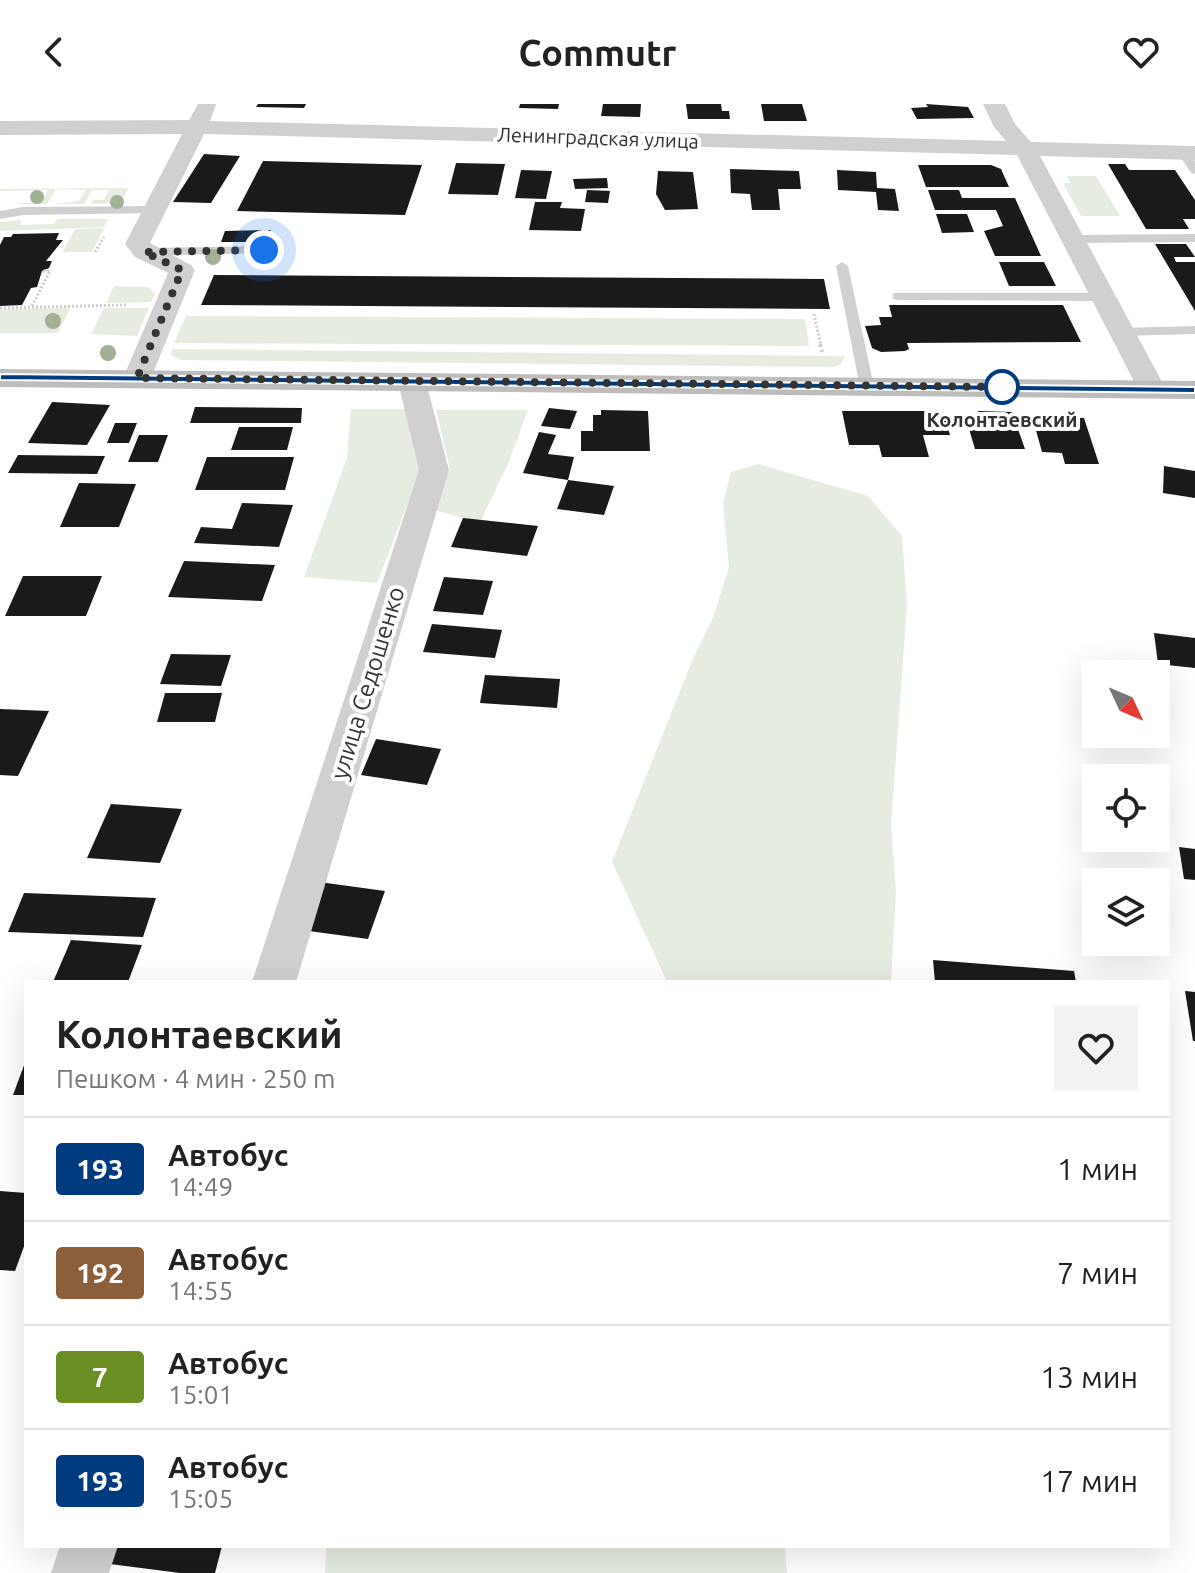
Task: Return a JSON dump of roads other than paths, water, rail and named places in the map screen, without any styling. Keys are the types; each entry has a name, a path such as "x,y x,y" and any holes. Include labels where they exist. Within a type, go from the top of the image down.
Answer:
{"main road":[{"path":"3,382 137,378 1195,390"}],"street":[{"path":"994,104 1005,127 1026,150 1152,389"},
{"path":"137,378 182,270 144,252 137,244 203,116"},
{"name":"Ленинградская улица","path":"0,128 203,116 1191,159"},
{"name":"улица Седошенко","path":"275,980 434,470 412,382"},
{"path":"80,1573 88,1548"}],"lane":[{"path":"0,215 23,211 154,210"},
{"path":"1073,239 1195,238"},
{"path":"144,252 264,250"},
{"path":"842,266 867,387"},
{"path":"898,296 1102,297"},
{"path":"1121,332 1195,330"}],"place":[{"name":"Колонтаевский","path":"1002,387"}]}
